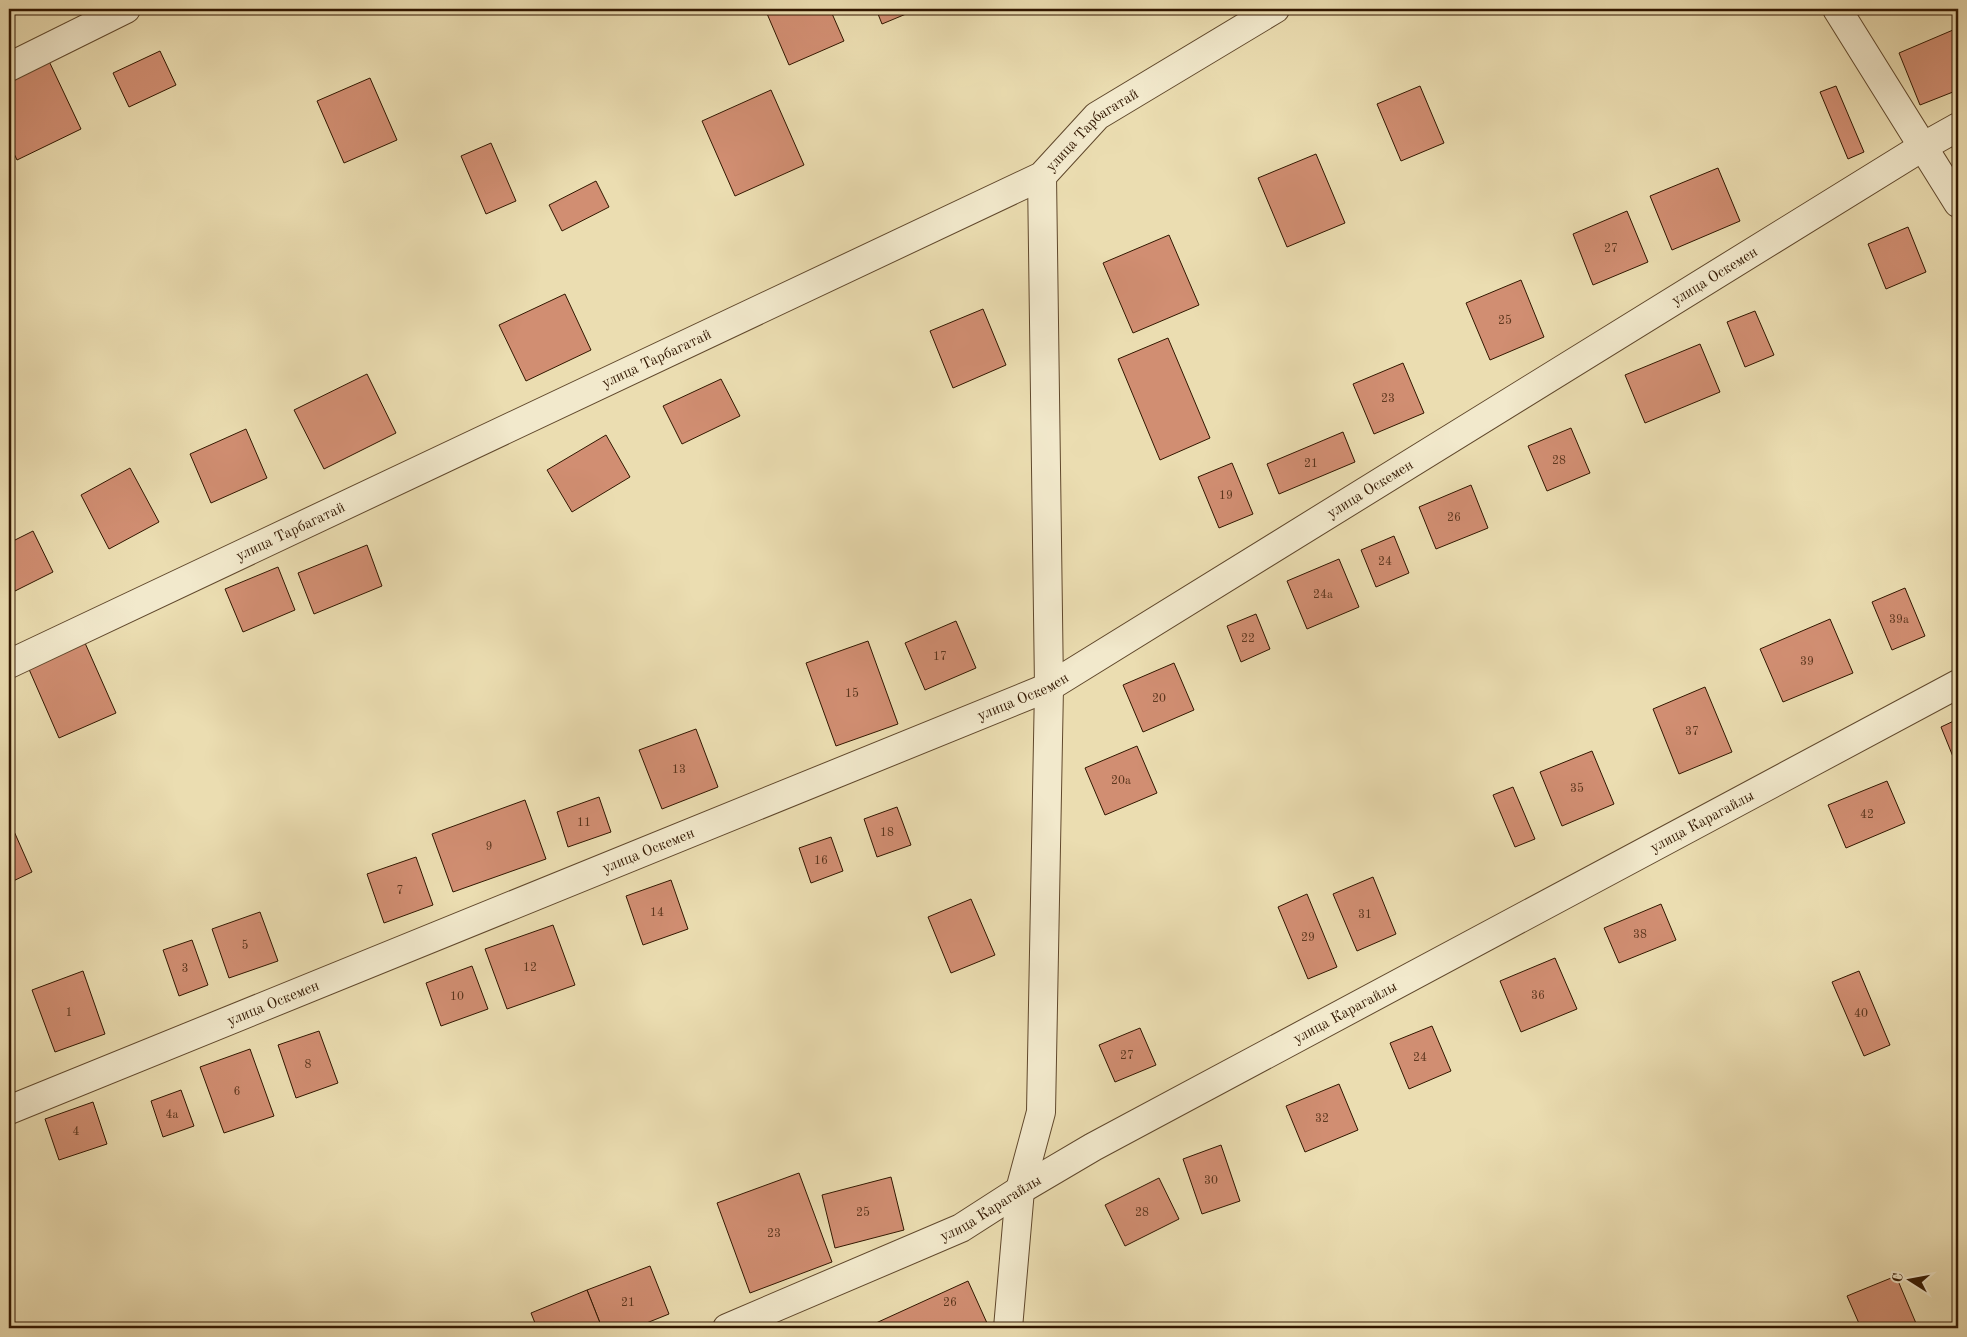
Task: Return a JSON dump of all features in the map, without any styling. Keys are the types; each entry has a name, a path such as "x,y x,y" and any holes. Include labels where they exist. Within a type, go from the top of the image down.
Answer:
{"street":[{"path":"9,67 126,9"},
{"name":"улица Тарбагатай","path":"9,664 1042,176 1097,116 1275,9"},
{"path":"1837,9 1958,203"},
{"name":"улица Оскемен","path":"9,1110 1049,687 1924,146 1958,127"},
{"path":"1008,1328 1020,1190 1042,1112 1049,687 1042,176"},
{"name":"улица Карагайлы","path":"727,1328 961,1228 1020,1190 1093,1147 1958,684"}],"building":[{"path":"765,9 830,9 844,41 789,65"},
{"path":"876,9 918,9 882,24"},
{"path":"1953,30 1958,44 1958,90 1920,105 1899,53"},
{"path":"160,51 176,85 129,107 113,73"},
{"path":"47,57 81,129 17,160 9,143 9,75"},
{"path":"370,78 397,140 344,163 317,101"},
{"path":"1420,86 1444,143 1401,161 1377,104"},
{"path":"1836,86 1864,152 1848,159 1820,92"},
{"path":"771,90 804,165 735,196 702,121"},
{"path":"491,143 516,201 486,214 461,156"},
{"path":"1316,154 1345,223 1287,247 1258,178"},
{"path":"1718,168 1740,221 1672,250 1650,196"},
{"path":"596,181 609,207 562,231 549,205"},
{"path":"1627,211 1648,262 1593,285 1573,234"},
{"path":"1908,227 1926,272 1886,289 1868,244"},
{"path":"1169,235 1199,305 1133,333 1103,263"},
{"path":"1521,280 1544,337 1490,360 1466,303"},
{"path":"565,294 591,350 526,381 499,325"},
{"path":"983,309 1006,365 953,388 930,331"},
{"path":"1755,311 1774,355 1745,367 1727,322"},
{"path":"1168,338 1210,438 1160,460 1118,359"},
{"path":"1700,344 1720,392 1645,423 1625,375"},
{"path":"1403,363 1424,413 1374,434 1353,384"},
{"path":"367,374 396,433 324,469 294,410"},
{"path":"721,379 740,416 682,444 663,406"},
{"path":"1571,428 1590,473 1547,491 1528,446"},
{"path":"246,429 267,478 211,503 190,454"},
{"path":"1343,432 1355,462 1279,494 1267,464"},
{"path":"606,435 630,477 572,512 547,470"},
{"path":"1232,463 1253,514 1219,528 1198,477"},
{"path":"130,468 159,522 109,549 81,495"},
{"path":"1471,485 1488,528 1436,549 1419,507"},
{"path":"33,531 53,572 9,594 9,543"},
{"path":"1394,536 1409,573 1376,587 1361,550"},
{"path":"367,545 382,586 314,614 298,573"},
{"path":"1339,559 1359,607 1307,629 1287,581"},
{"path":"278,567 295,610 243,632 225,589"},
{"path":"1905,588 1925,636 1892,650 1872,602"},
{"path":"1256,614 1270,649 1241,662 1227,626"},
{"path":"1830,619 1853,673 1783,702 1760,649"},
{"path":"956,621 976,668 925,690 905,643"},
{"path":"868,641 898,724 836,746 806,663"},
{"path":"85,643 116,713 59,738 28,667"},
{"path":"1174,663 1194,710 1143,732 1123,685"},
{"path":"1705,687 1732,752 1679,774 1653,709"},
{"path":"1958,719 1958,769 1941,727"},
{"path":"696,729 718,787 662,809 639,750"},
{"path":"1137,746 1157,793 1105,815 1085,768"},
{"path":"1592,751 1614,804 1562,826 1540,772"},
{"path":"1887,781 1905,823 1846,848 1828,805"},
{"path":"1513,787 1535,839 1515,847 1493,795"},
{"path":"599,797 611,832 568,847 557,812"},
{"path":"525,800 546,859 453,892 432,834"},
{"path":"897,807 911,845 877,857 864,819"},
{"path":"9,820 32,872 9,883"},
{"path":"831,837 843,871 811,883 799,848"},
{"path":"416,857 433,905 384,923 367,874"},
{"path":"1373,877 1396,934 1357,951 1333,894"},
{"path":"671,880 688,929 643,945 626,896"},
{"path":"1307,894 1337,967 1308,979 1278,907"},
{"path":"971,899 995,955 951,973 928,917"},
{"path":"1661,904 1676,940 1619,963 1604,928"},
{"path":"260,912 278,961 229,978 212,929"},
{"path":"553,925 575,985 507,1009 485,949"},
{"path":"192,940 208,985 179,996 163,950"},
{"path":"1555,958 1577,1009 1521,1032 1500,981"},
{"path":"472,966 488,1009 441,1026 426,983"},
{"path":"83,971 105,1034 55,1052 32,990"},
{"path":"1859,971 1890,1045 1864,1056 1832,982"},
{"path":"1432,1026 1451,1071 1409,1089 1390,1043"},
{"path":"1140,1028 1156,1065 1115,1082 1099,1045"},
{"path":"319,1031 338,1083 296,1098 278,1045"},
{"path":"250,1049 274,1116 224,1133 200,1067"},
{"path":"1339,1084 1358,1130 1305,1152 1286,1106"},
{"path":"181,1090 194,1126 163,1137 151,1101"},
{"path":"93,1102 107,1144 59,1160 45,1119"},
{"path":"1221,1145 1240,1201 1202,1214 1183,1159"},
{"path":"799,1173 832,1262 750,1293 717,1203"},
{"path":"891,1177 904,1230 835,1248 822,1195"},
{"path":"1159,1178 1179,1219 1125,1246 1105,1205"},
{"path":"650,1266 669,1314 634,1328 602,1328 587,1290"},
{"path":"1896,1276 1918,1328 1861,1328 1847,1296"},
{"path":"968,1281 987,1323 975,1328 865,1328"},
{"path":"587,1290 602,1328 537,1328 531,1313"}]}
